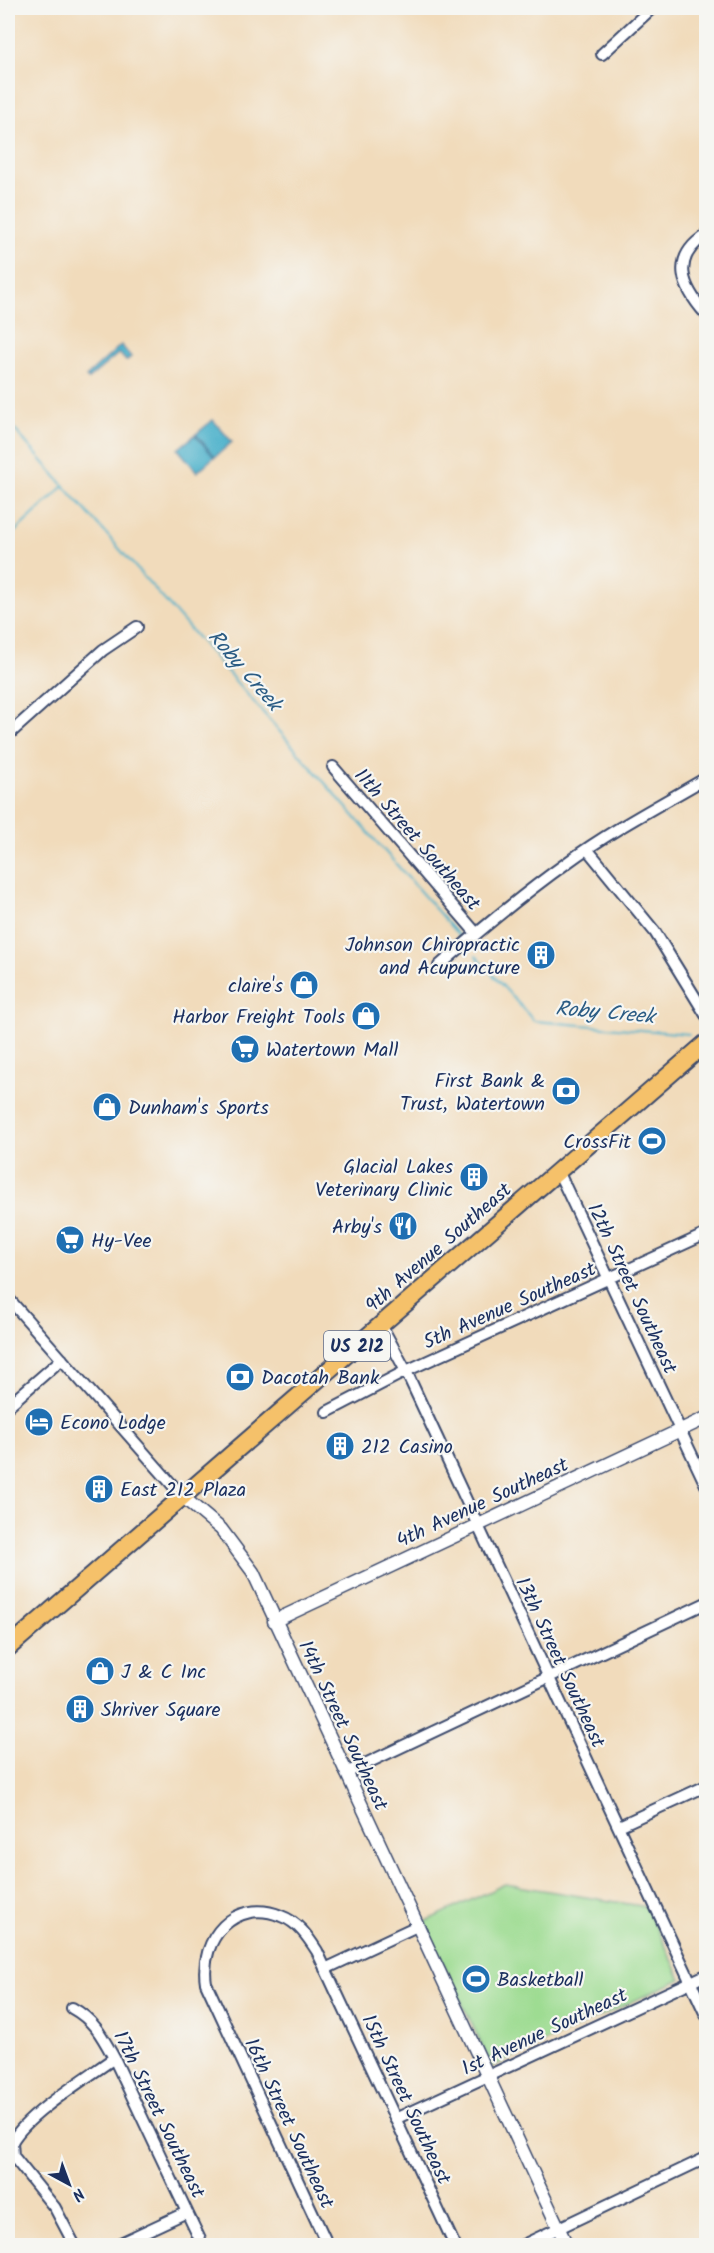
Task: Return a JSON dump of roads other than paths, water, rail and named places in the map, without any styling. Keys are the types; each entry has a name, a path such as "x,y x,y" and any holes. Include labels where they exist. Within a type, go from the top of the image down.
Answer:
{"main road":[{"name":"9th Avenue Southeast","path":"8,1648 706,1043"}],"street":[{"path":"602,54 652,8"},
{"path":"706,235 690,250 683,274 685,284 706,314"},
{"path":"8,735 103,650 137,627"},
{"name":"11th Street Southeast","path":"333,767 476,933"},
{"path":"439,966 476,933 587,849 706,778"},
{"path":"587,849 655,932 706,1016"},
{"name":"12th Street Southeast","path":"558,1172 706,1485"},
{"name":"5th Avenue Southeast","path":"327,1412 406,1371 706,1234"},
{"name":"14th Street Southeast","path":"8,1298 183,1497 207,1516 235,1544 253,1572 567,2246"},
{"name":"13th Street Southeast","path":"381,1325 406,1371 706,2015"},
{"path":"8,1407 62,1359"},
{"name":"4th Avenue Southeast","path":"274,1621 706,1418"},
{"path":"346,1773 706,1603"},
{"path":"619,1826 706,1786"},
{"name":"15th Street Southeast","path":"243,1914 258,1912 282,1916 309,1938 326,1969 455,2246"},
{"name":"16th Street Southeast","path":"243,1914 230,1919 220,1929 208,1948 205,1959 206,1983 219,2016 328,2246"},
{"path":"326,1969 417,1926"},
{"name":"1st Avenue Southeast","path":"395,2119 706,1975"},
{"name":"17th Street Southeast","path":"72,2008 93,2022 114,2058 203,2246"},
{"path":"75,2246 55,2208 13,2156 11,2148 15,2135 41,2111 114,2058"},
{"path":"520,2246 706,2158"},
{"path":"114,2246 188,2212"}],"water":[{"path":"121,345 131,357 126,361 119,353 88,379 86,377"},
{"path":"213,420 232,442 215,457 196,434"},
{"path":"195,435 214,457 197,472 178,449"}],"waterway":[{"name":"Roby Creek","path":"8,422 461,938"},
{"path":"8,538 63,487"},
{"name":"Roby Creek","path":"476,956 534,1021 689,1034"}],"place":[{"name":"Johnson Chiropractic and Acupuncture","path":"541,955"},
{"name":"claire's","path":"304,985"},
{"name":"Harbor Freight Tools","path":"366,1016"},
{"name":"Watertown Mall","path":"245,1049"},
{"name":"First Bank & Trust, Watertown","path":"566,1091"},
{"name":"Dunham's Sports","path":"107,1107"},
{"name":"CrossFit","path":"652,1141"},
{"name":"Glacial Lakes Veterinary Clinic","path":"474,1177"},
{"name":"Arby's","path":"403,1226"},
{"name":"Hy-Vee","path":"70,1240"},
{"name":"Dacotah Bank","path":"240,1377"},
{"name":"Econo Lodge","path":"39,1422"},
{"name":"212 Casino","path":"340,1446"},
{"name":"East 212 Plaza","path":"99,1489"},
{"name":"J & C Inc","path":"100,1671"},
{"name":"Shriver Square","path":"80,1709"},
{"name":"Basketball","path":"476,1979"}]}
